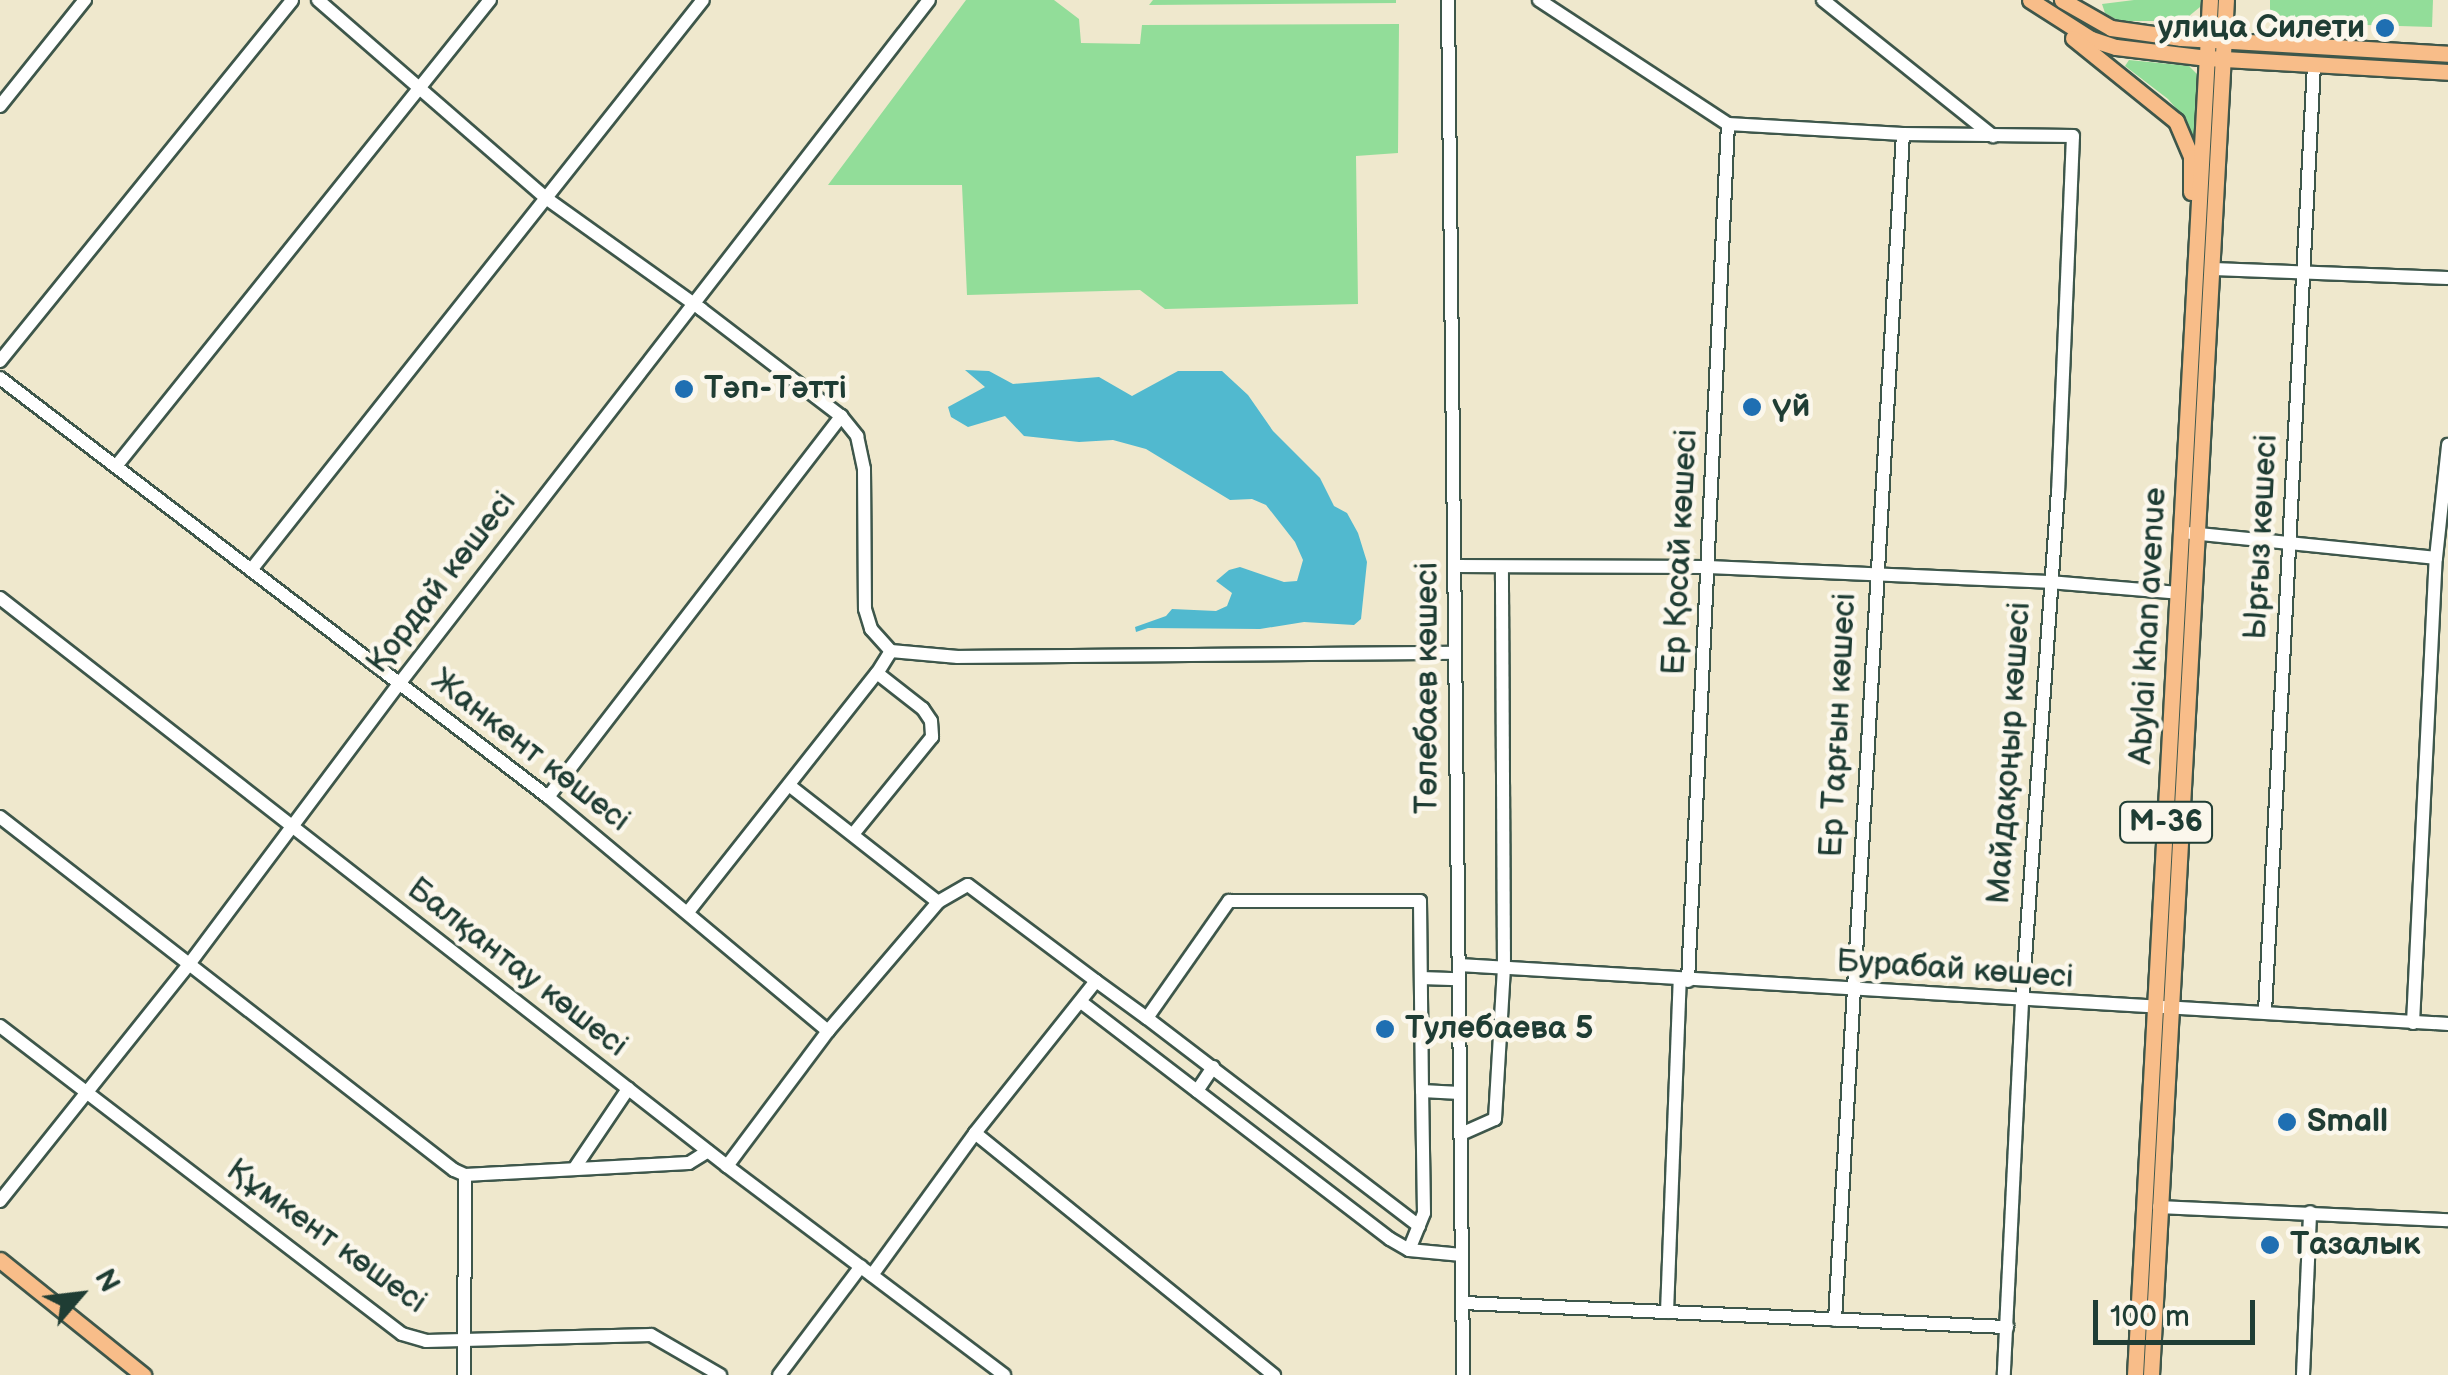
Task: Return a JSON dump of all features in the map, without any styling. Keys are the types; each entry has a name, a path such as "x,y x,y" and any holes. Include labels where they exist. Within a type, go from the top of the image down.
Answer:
{"main road":[{"path":"2062,0 2111,28 2216,41 2448,54"},
{"name":"Abylai khan avenue","path":"2210,0 2216,41"},
{"name":"Abylai khan avenue","path":"2134,1375 2162,1010 2216,41 2226,0"},
{"path":"2035,4 2091,38 2116,47 2215,59 2448,72"},
{"path":"2035,4 2062,30 2164,108 2181,130 2191,157 2190,217 2205,268"},
{"name":"Abylai khan avenue","path":"2151,1375 2179,593 2191,533"},
{"path":"0,1260 143,1375"}],"street":[{"path":"0,106 85,0"},
{"path":"0,361 292,0"},
{"path":"318,0 546,198 841,416 857,436 864,469 865,608 871,629 891,650 958,657 1453,653"},
{"path":"117,464 490,0"},
{"path":"251,570 703,0"},
{"name":"Қордай көшесі","path":"0,1201 190,962 399,684 930,0"},
{"name":"Төлебаев көшесі","path":"1448,0 1463,1375"},
{"path":"1539,0 1728,124 1993,136"},
{"path":"1823,0 1993,136"},
{"name":"Ырғыз көшесі","path":"2265,1012 2314,64"},
{"name":"Ер Қосай көшесі","path":"1667,1312 1728,124"},
{"name":"Ер Тарғын көшесі","path":"1834,1320 1874,576 1903,134"},
{"name":"Майдақоңыр көшесі","path":"1993,136 2073,136 2058,491 2022,1002 2004,1375"},
{"path":"2205,268 2448,278"},
{"name":"Жанкент көшесі","path":"0,378 548,797 828,1031"},
{"path":"548,797 841,416"},
{"path":"2412,1023 2436,558 2448,445"},
{"path":"2191,533 2436,558"},
{"path":"1455,566 1708,568 2049,582 2179,593"},
{"path":"1461,1134 1495,1118 1504,968 1502,567"},
{"name":"Балқантау көшесі","path":"0,598 727,1166 1004,1375"},
{"path":"688,912 891,650"},
{"path":"2432,650 2448,651"},
{"path":"854,833 932,737 931,721 923,709 877,672"},
{"path":"789,785 938,902"},
{"path":"0,817 465,1175 689,1163 708,1151"},
{"path":"727,1166 828,1031 938,902 968,884 1419,1226"},
{"path":"1148,1018 1228,901 1420,902 1424,1213 1409,1250"},
{"name":"Бурабай көшесі","path":"1421,978 1504,968 2022,1002 2448,1024"},
{"path":"779,1375 1096,982"},
{"path":"1080,1002 1409,1250 1462,1255"},
{"name":"Құмкент көшесі","path":"0,1026 402,1334 426,1341 651,1335 720,1375"},
{"path":"1196,1091 1213,1068"},
{"path":"574,1169 628,1089"},
{"path":"1422,1091 1460,1093"},
{"path":"975,1133 1273,1375"},
{"path":"464,1375 465,1175"},
{"path":"2159,1206 2448,1220"},
{"path":"2303,1375 2310,1212"},
{"path":"1463,1304 2007,1327"}],"green space":[{"path":"966,0 1054,0 1079,19 1081,43 1140,44 1142,25 1399,24 1398,153 1356,156 1358,304 1165,309 1140,290 967,295 962,185 828,185"},
{"path":"1153,0 1396,0 1396,3 1149,5"},
{"path":"2201,0 2200,7 2183,21 2119,21 2105,13 2102,4"},
{"path":"2270,0 2433,0 2432,27 2270,22"},
{"path":"2129,60 2189,66 2200,77 2197,146 2186,120 2168,99 2125,66"}],"water":[{"path":"965,370 989,371 1013,384 1099,377 1132,396 1178,371 1222,371 1320,478 1334,506 1347,513 1367,562 1361,619 1354,625 1304,622 1260,629 1148,628 1136,632 1135,627 1166,616 1172,609 1216,611 1227,606 1232,593 1216,581 1229,570 1240,567 1284,582 1297,581 1303,560 1295,542 1266,505 1252,499 1230,500 1146,449 1113,440 1079,442 1024,436 1005,416 968,427 951,417 948,407 985,387"}],"place":[{"name":"улица Силети","path":"2385,28"},
{"name":"Тәп-Тәтті","path":"684,389"},
{"name":"үй","path":"1752,407"},
{"name":"Тулебаева 5","path":"1385,1029"},
{"name":"Small","path":"2287,1122"},
{"name":"Тазалык","path":"2270,1245"}]}
